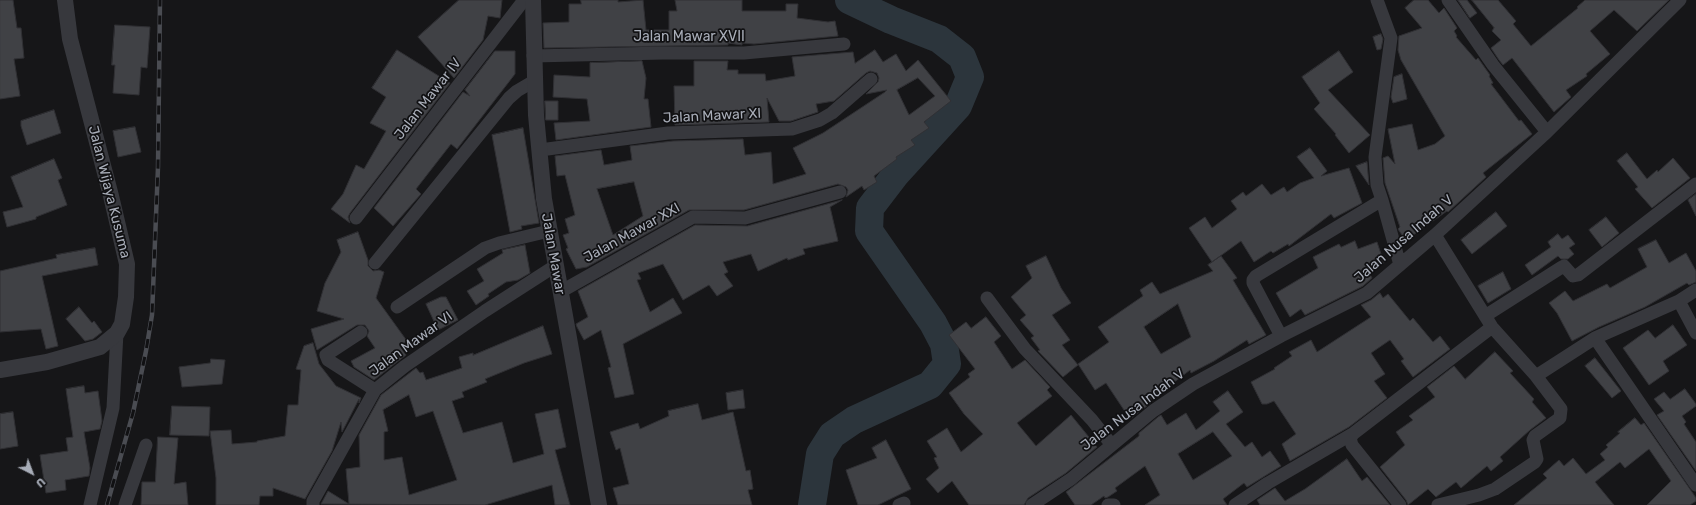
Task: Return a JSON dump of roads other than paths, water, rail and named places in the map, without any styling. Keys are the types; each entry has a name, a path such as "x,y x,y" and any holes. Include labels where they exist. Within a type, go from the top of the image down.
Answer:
{"street":[{"name":"Jalan Wijaya Kusuma","path":"0,370 47,362 100,347 116,333 122,324 126,297 127,264 113,203 70,39 65,0"},
{"name":"Jalan Mawar IV","path":"356,218 524,0"},
{"name":"Jalan Mawar","path":"533,0 534,81 544,199 599,505"},
{"path":"1377,0 1391,38 1375,157 1377,185 1400,266"},
{"path":"1448,0 1493,65 1547,132"},
{"name":"Jalan Nusa Indah V","path":"1032,505 1071,479 1111,444 1153,411 1193,384 1281,336 1359,298 1400,266 1547,132 1680,0"},
{"name":"Jalan Mawar XVII","path":"533,56 663,52 744,53 844,44"},
{"name":"Jalan Mawar XI","path":"540,150 668,133 792,129 820,120 832,113 871,79"},
{"path":"375,263 509,98 516,91 534,81"},
{"path":"1485,316 1564,266 1573,276 1578,275 1696,184"},
{"name":"Jalan Mawar XXI","path":"560,292 693,217 745,218 840,192"},
{"path":"1281,336 1253,283 1253,280 1256,276 1302,247 1382,200"},
{"path":"396,307 486,248 499,242 549,231"},
{"path":"1435,235 1492,327 1536,376 1561,409 1560,418 1535,436 1533,440 1537,459 1495,489 1479,495 1438,505"},
{"name":"Jalan Mawar VI","path":"313,505 313,501 376,390 405,366 485,311 555,266"},
{"path":"1536,376 1595,338 1679,301 1696,290"},
{"path":"987,298 1025,349 1092,420 1111,444"},
{"path":"1679,301 1696,333"},
{"path":"1235,505 1268,483 1354,433 1492,327"},
{"path":"361,332 326,355 328,360 376,390"},
{"path":"90,505 112,408 116,333"},
{"path":"1595,338 1696,485"},
{"path":"1354,433 1350,438 1352,446 1400,505"},
{"path":"125,505 146,445"},
{"path":"1108,505 1114,505"}],"waterway":[{"path":"812,505 820,454 832,435 854,420 930,385 947,364 944,344 933,323 869,231 870,208 896,174 958,106 970,77 962,57 939,39 891,20 849,0"}],"railway":[{"path":"107,505 133,413 152,315 158,167 160,0"}]}
